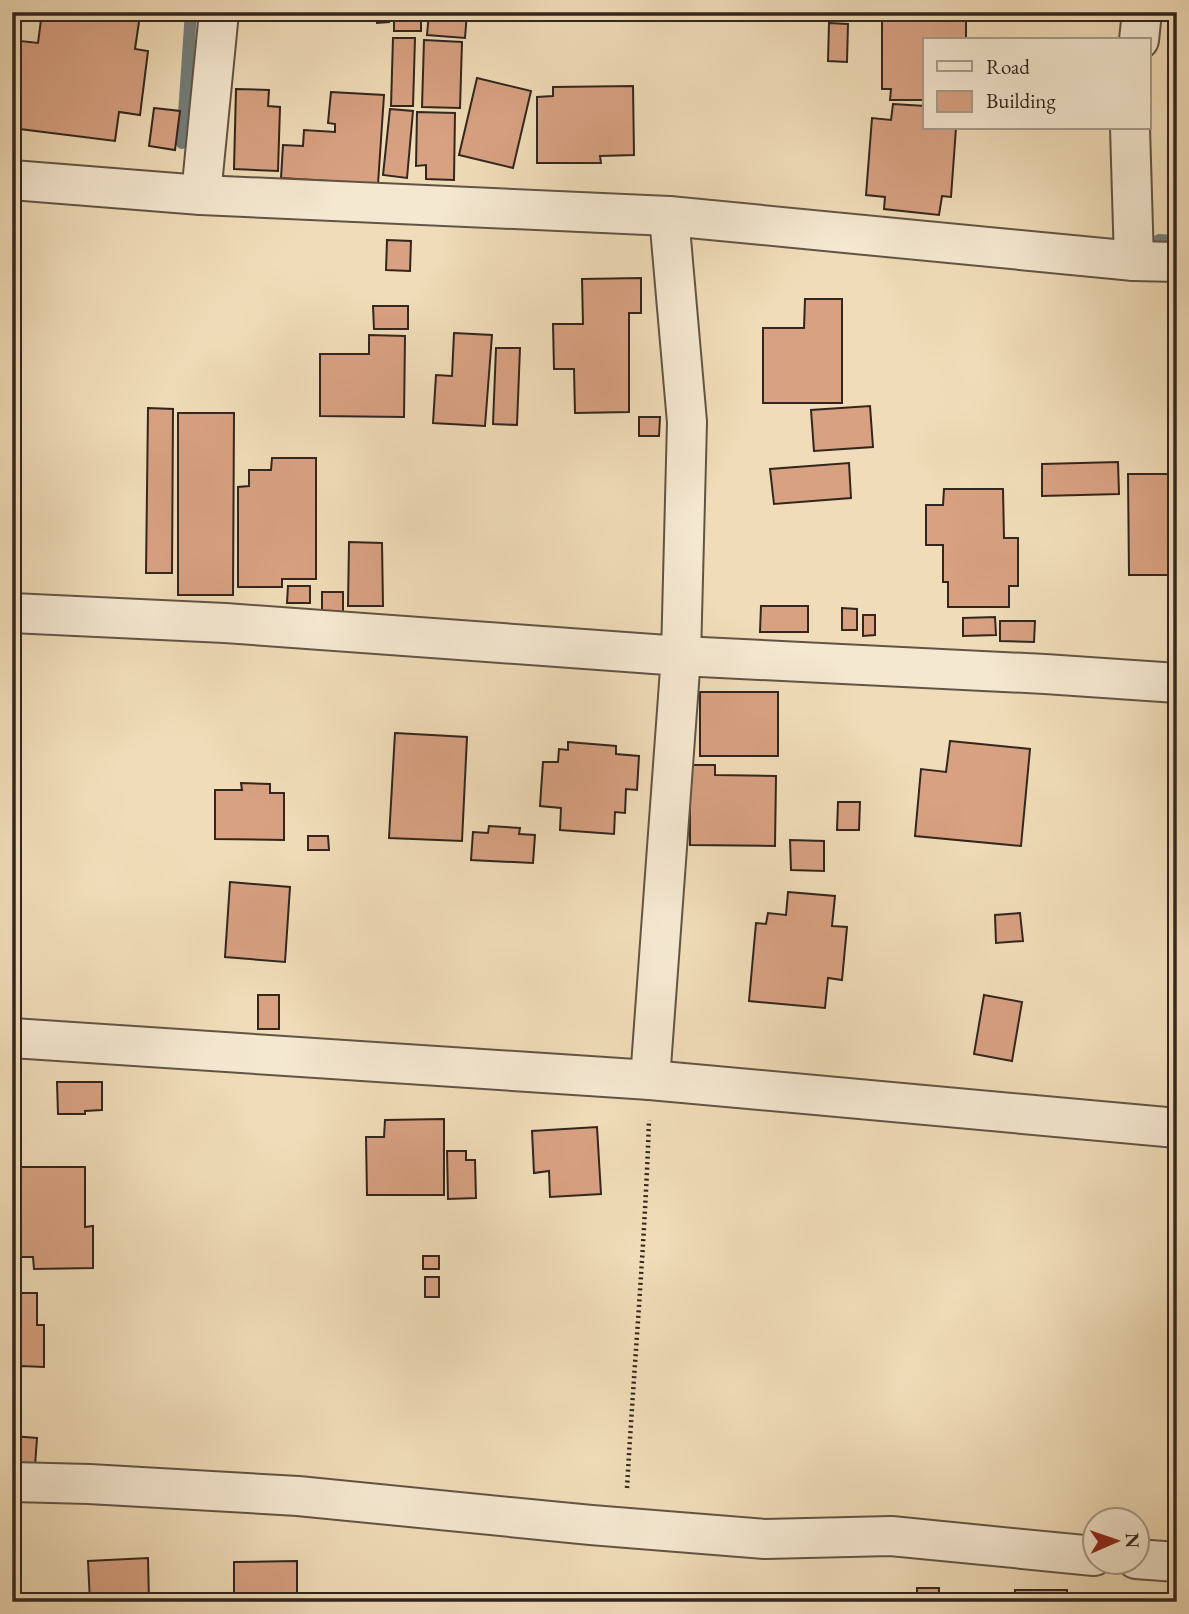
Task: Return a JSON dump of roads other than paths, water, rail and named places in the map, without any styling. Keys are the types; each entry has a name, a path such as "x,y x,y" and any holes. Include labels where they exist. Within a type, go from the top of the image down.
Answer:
{"street":[{"path":"201,195 219,12"},
{"path":"1139,38 1142,12"},
{"path":"1130,130 1134,261"},
{"path":"12,180 201,195 669,216 1134,261 1177,262"},
{"path":"650,1080 681,656 687,422 669,216"},
{"path":"12,612 225,623 681,656 1177,683"},
{"path":"12,1038 650,1080 1177,1128"},
{"path":"12,1482 298,1496 765,1539 891,1536 1080,1555"},
{"path":"1150,1560 1177,1562"}],"waterway":[{"path":"182,143 191,12"},
{"path":"1159,240 1177,241"}]}
